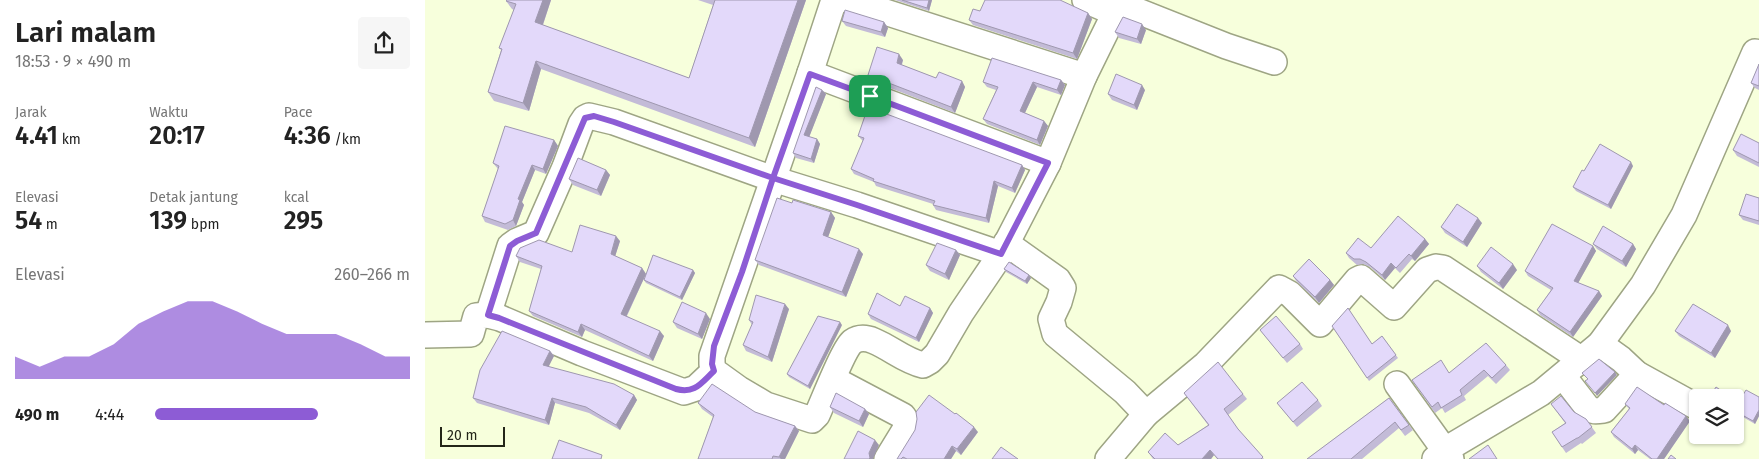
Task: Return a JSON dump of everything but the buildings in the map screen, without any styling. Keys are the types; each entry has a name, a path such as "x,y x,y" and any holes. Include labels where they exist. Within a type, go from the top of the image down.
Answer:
{"street":[{"path":"834,0 742,272 714,346 712,364 714,371 766,405 812,420 817,415 851,343 866,338 915,363 923,365 937,354 1003,249 1048,163 1084,76 1115,13 1121,8 1129,8 1226,46 1274,62"},
{"path":"848,0 1084,76"},
{"path":"1085,0 1115,13"},
{"path":"1397,384 1444,456 1541,393 1591,352 1643,285 1684,215 1758,51"},
{"path":"810,74 1048,163"},
{"path":"488,315 510,246 536,233 565,167 581,124 589,116 614,122 773,178 857,205 1003,249 1058,280 1063,288 1051,319 1055,334 1125,392 1146,414"},
{"path":"1108,459 1146,414 1206,364 1279,288 1290,294 1320,324 1357,280 1361,278 1394,308 1427,270 1436,267 1443,268 1591,352 1627,364 1637,374 1689,403"},
{"path":"425,336 471,334 476,316 488,315 684,392 696,388 714,371"},
{"path":"1563,376 1587,407 1591,411 1597,411 1604,410 1637,374"},
{"path":"833,379 903,416 907,422 906,428 887,459"}],"route":[{"path":"870,96 810,74 773,178 614,122 594,116 585,118 536,233 510,246 488,315 676,389 684,392 690,391 696,388 714,371 712,364 714,346 742,272 773,178 1001,254 1048,163 870,96"}]}
